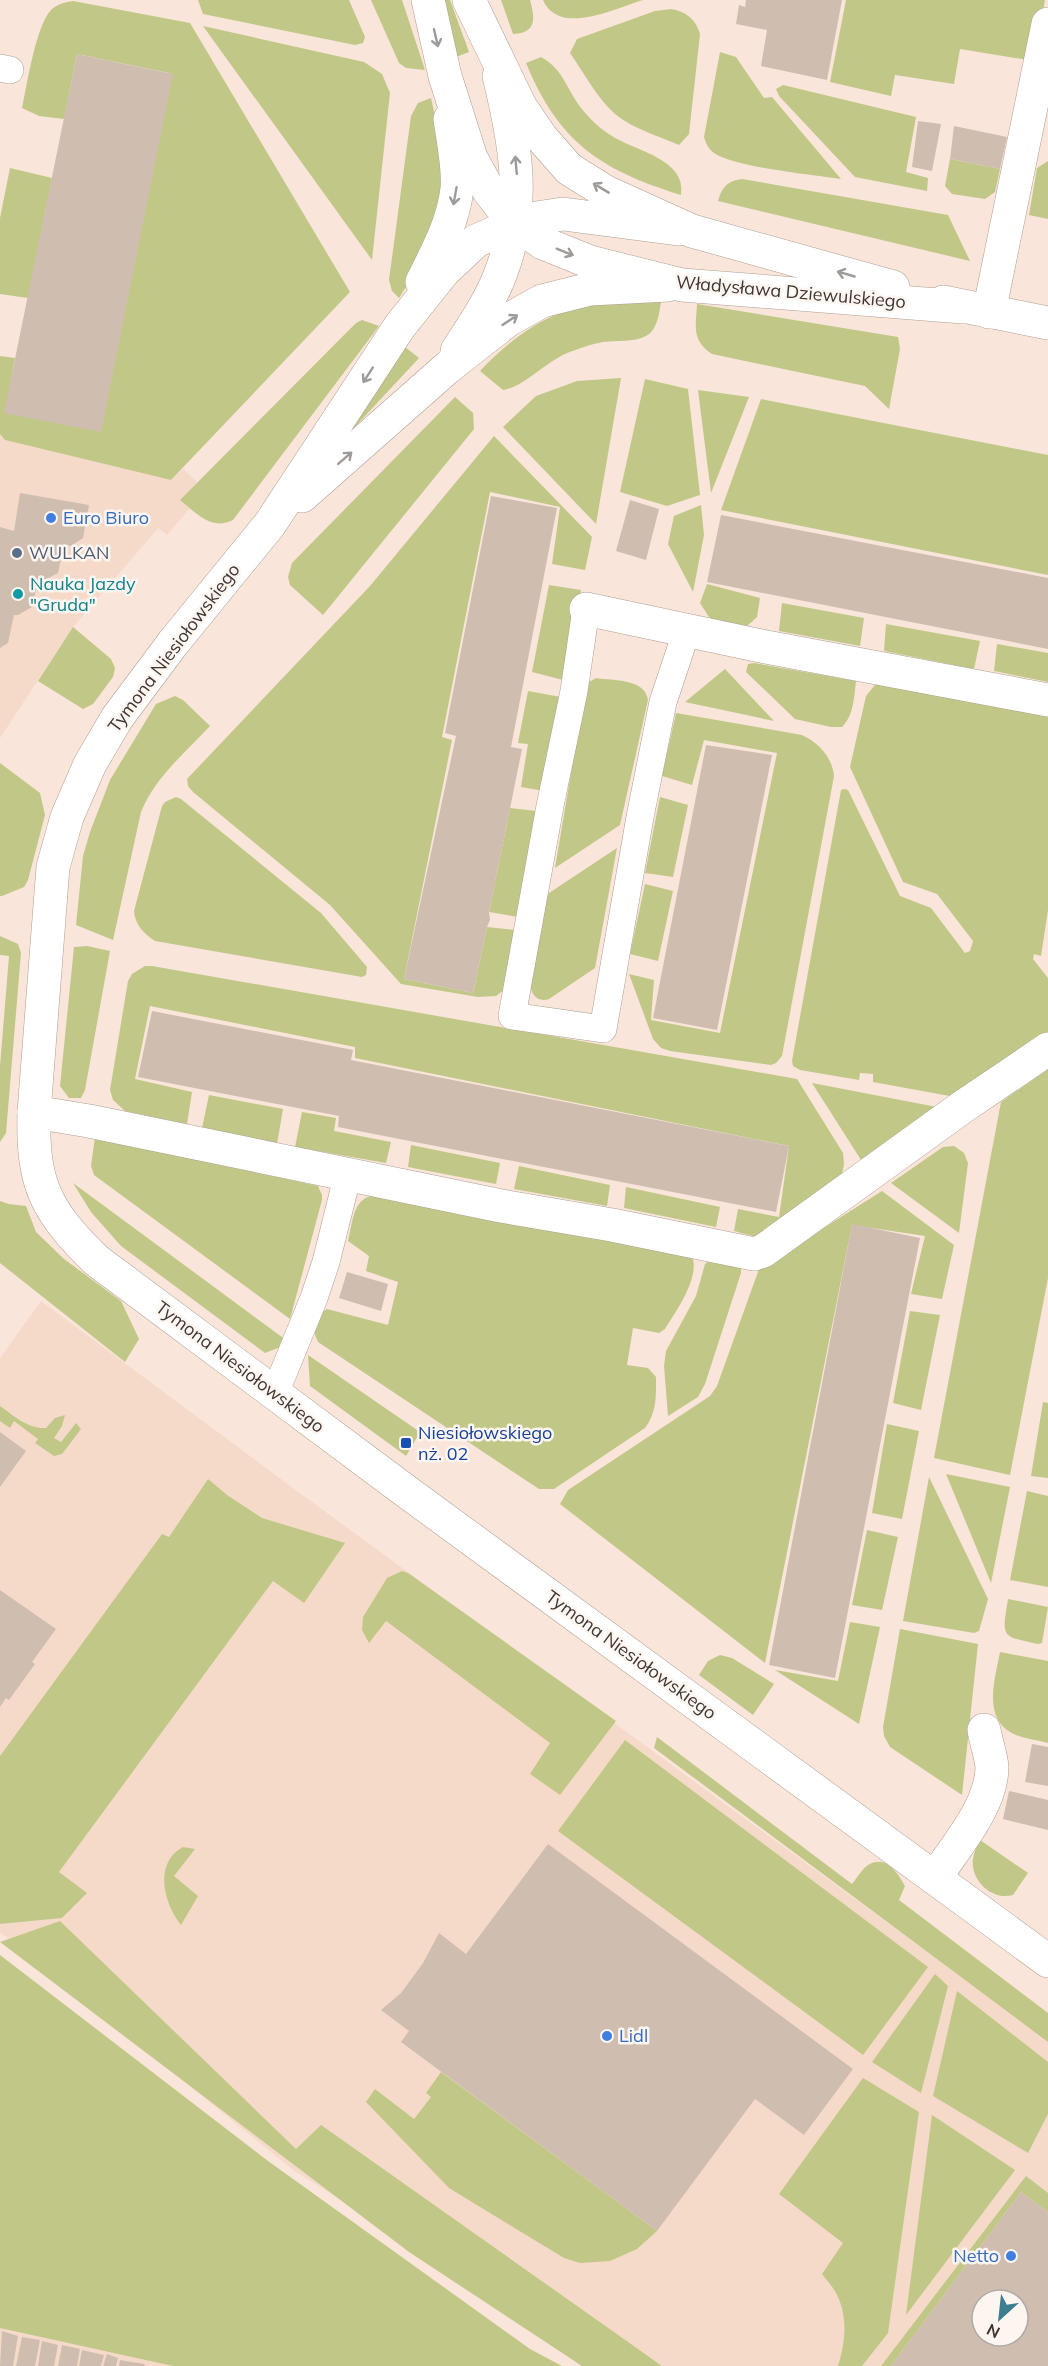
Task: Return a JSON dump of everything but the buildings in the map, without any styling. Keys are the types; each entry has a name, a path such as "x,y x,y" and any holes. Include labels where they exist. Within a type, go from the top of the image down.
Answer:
{"street":[{"name":"Władysława Dziewulskiego","path":"428,0 445,76 471,158 489,191 514,224 543,243 590,262 682,285 976,310"},
{"name":"Władysława Dziewulskiego","path":"469,0 520,106 541,137 569,169 606,192 692,231 976,310 1048,323"},
{"path":"976,310 1048,24"},
{"name":"Tymona Niesiołowskiego","path":"447,368 500,275 514,224 518,192 513,133 495,57"},
{"name":"Tymona Niesiołowskiego","path":"400,326 440,247 451,219 457,188 445,76"},
{"name":"Tymona Niesiołowskiego","path":"692,231 563,214 530,219 476,241 444,271 400,326 270,524 173,644 117,718 90,764 67,817 53,867 34,1112 33,1142 39,1180 51,1208 69,1233 96,1260 1048,1961"},
{"name":"Tymona Niesiołowskiego","path":"270,524 447,368 508,320 542,300 590,289 682,285"},
{"path":"586,609 766,647 1048,700"},
{"path":"34,1112 348,1173 501,1206 612,1225 754,1254 763,1251 961,1108 1048,1049"},
{"path":"935,1878 982,1806 987,1793 992,1769 984,1730"}],"lane":[{"path":"586,609 574,691 550,806 512,1016 603,1029 663,702 687,630"},
{"path":"275,1394 326,1262 348,1173"}],"shaded area":[{"path":"0,434 5,440 171,480 183,469 197,482 181,500 190,508 167,535 158,528 73,627 0,738"},
{"path":"41,1301 1048,2040 1048,2366 601,2366 292,2169 0,1932 0,1358"},
{"path":"0,2322 240,2366 0,2366"}],"green space":[{"path":"198,0 349,0 365,37 363,43 355,45 203,14"},
{"path":"371,0 402,0 425,70 406,68 399,63"},
{"path":"440,0 450,0 469,52 454,58"},
{"path":"501,0 530,0 533,18 530,28 513,34"},
{"path":"543,0 643,0 589,17 575,18 562,17 551,11"},
{"path":"846,0 1045,0 1034,61 960,49 954,84 895,75 891,96 830,82"},
{"path":"73,1 190,23 350,292 171,480 5,440 0,434 0,356 15,358 5,413 169,73 77,54 64,119 39,116 22,108 33,56 46,17 57,6"},
{"path":"671,9 689,17 696,24 700,34 689,134 679,145 638,128 615,114 608,108 570,53 577,39 655,11"},
{"path":"203,26 364,62 382,74 390,93 372,260"},
{"path":"720,52 736,57 764,98 772,97 841,179 774,170 738,162 724,158 710,149 704,137"},
{"path":"541,57 560,74 581,108 599,127 668,164 681,183 681,195 628,175 606,163 586,150 568,133 539,91 526,63"},
{"path":"783,85 916,117 906,172 928,178 927,191 855,177 779,96 776,89"},
{"path":"431,98 440,139 443,174 441,202 409,282 399,298 392,291 389,280 411,116 418,103"},
{"path":"950,159 1000,169 995,192 985,199 952,194 945,186"},
{"path":"1048,161 1048,219 1029,215 1037,168"},
{"path":"10,168 52,178 28,298 0,294 0,218"},
{"path":"742,179 948,215 970,261 718,201 726,186 732,181"},
{"path":"662,295 655,326 644,337 598,343 567,353 518,385 503,390 480,371 515,339 541,322 569,309 613,300"},
{"path":"697,304 898,337 900,349 889,409 865,386 712,354 705,349 696,332"},
{"path":"362,320 379,326 233,520 225,523 211,522 198,515 180,500 356,323"},
{"path":"405,347 419,358 338,445"},
{"path":"621,378 596,524 503,427 536,396 577,381"},
{"path":"645,379 688,389 700,495 667,506 620,492"},
{"path":"698,390 749,397 711,493"},
{"path":"455,397 473,413 474,429 323,615 290,585 288,577 292,563"},
{"path":"761,399 1048,455 1048,575 721,510"},
{"path":"494,436 592,537 585,570 552,564 560,507 490,492 442,737 452,740 404,979 473,993 487,927 516,930 505,989 496,996 478,997 401,984 330,905 193,792 188,786 187,779 370,586"},
{"path":"701,505 704,535 693,592 668,544 674,516"},
{"path":"707,584 760,598 757,617 746,627 720,627 709,617 700,603"},
{"path":"549,585 581,590 563,680 532,672"},
{"path":"782,603 864,618 860,646 779,631"},
{"path":"886,624 980,641 974,669 884,651"},
{"path":"73,627 111,659 115,668 113,677 93,704 83,709 38,681"},
{"path":"997,644 1048,653 1048,682 994,671"},
{"path":"754,663 856,681 853,706 846,722 842,727 831,727 795,719 746,672 748,664"},
{"path":"725,669 774,721 685,702"},
{"path":"596,678 635,684 646,693 648,700 620,825 555,868 585,690 589,682"},
{"path":"881,684 1048,716 1048,910 1041,956 1034,954 1033,959 1048,978 1048,1035 955,1097 873,1082 873,1074 860,1073 859,1080 800,1070 793,1066 792,1061 841,790 848,790 900,896 931,908 965,953 970,951 973,941 937,894 903,882 850,767 866,696 875,685"},
{"path":"528,691 561,697 544,791 521,787 528,744 518,743"},
{"path":"175,696 183,700 210,726 162,777 141,812 113,940 76,925 83,856 110,780 156,704"},
{"path":"676,713 802,735 824,751 833,769 834,776 782,1056 771,1065 661,1048 653,1039 629,974 654,980 651,1020 720,1033 777,753 704,740 692,785 662,776"},
{"path":"0,763 40,793 45,815 28,880 24,887 2,896 0,896"},
{"path":"176,797 321,913 367,967 366,975 362,977 155,941 144,932 136,921 134,911 162,806"},
{"path":"660,797 688,805 673,877 645,873"},
{"path":"510,808 536,811 518,917 489,912"},
{"path":"617,848 595,968 549,999 538,999 533,994 530,984 546,895"},
{"path":"645,884 673,891 658,961 630,954"},
{"path":"0,936 18,944 21,953 6,1133 0,1142 0,1066 9,956 0,955"},
{"path":"87,946 110,951 85,1090 81,1098 69,1098 60,1086 74,947"},
{"path":"145,966 797,1079 843,1153 842,1174 760,1238 734,1231 738,1209 779,1217 789,1146 355,1058 355,1047 150,1006 135,1079 192,1092 187,1124 125,1111 113,1100 110,1090 128,981 132,974"},
{"path":"1048,1069 1048,1278 1010,1475 934,1458 1001,1102"},
{"path":"812,1083 942,1108 863,1163"},
{"path":"209,1095 283,1109 277,1144 202,1128"},
{"path":"302,1112 336,1118 334,1131 391,1142 386,1163 295,1147"},
{"path":"95,1137 318,1186 322,1200 290,1319 94,1175 91,1166"},
{"path":"411,1145 500,1163 496,1184 408,1167"},
{"path":"954,1146 964,1153 968,1163 959,1233 891,1183 943,1147"},
{"path":"519,1166 610,1185 607,1206 514,1189"},
{"path":"73,1183 286,1340 283,1346 265,1353 121,1246 91,1212"},
{"path":"626,1187 720,1207 716,1227 624,1208"},
{"path":"882,1191 954,1245 942,1299 911,1294 925,1236 852,1225 765,1663 560,1504 568,1490 710,1396 717,1386 759,1269"},
{"path":"374,1195 687,1255 693,1259 694,1268 689,1286 665,1329 659,1333 633,1328 627,1365 648,1368 656,1377 654,1410 645,1428 554,1489 539,1489 318,1342 313,1330 322,1312 327,1309 388,1325 398,1282 366,1271 369,1256 348,1241 357,1207 361,1201"},
{"path":"0,1201 26,1206 36,1232 64,1259 121,1301 139,1339 125,1362 0,1263"},
{"path":"709,1261 741,1267 741,1273 705,1384 698,1397 668,1416 664,1366 666,1351 696,1296 705,1264"},
{"path":"910,1311 940,1315 921,1410 893,1403"},
{"path":"308,1355 420,1432 406,1456 310,1386"},
{"path":"1043,1402 1048,1403 1048,1478 1031,1476"},
{"path":"0,1406 22,1421 39,1428 46,1428 55,1418 65,1415 62,1426 54,1438 61,1442 76,1423 81,1429 62,1454 54,1456 35,1443 38,1439 14,1421 10,1428 0,1421"},
{"path":"887,1424 919,1431 902,1519 872,1513"},
{"path":"946,1474 1010,1487 991,1583"},
{"path":"929,1477 988,1599 979,1631 974,1633 903,1621"},
{"path":"208,1479 227,1495 262,1518 345,1543 304,1603 273,1581 59,1872 87,1893 62,1918 0,1924 0,1756 162,1534 169,1537"},
{"path":"1027,1491 1048,1496 1048,1587 1010,1580"},
{"path":"867,1530 898,1537 882,1610 852,1605"},
{"path":"402,1571 408,1573 616,1721 560,1795 530,1774 550,1743 386,1621 369,1643 362,1630 363,1617 387,1578"},
{"path":"1008,1599 1048,1607 1042,1643 1016,1639 1006,1633"},
{"path":"850,1622 880,1627 859,1724 775,1670 838,1681"},
{"path":"900,1629 978,1644 962,1795 890,1747 884,1736 883,1727"},
{"path":"1000,1652 1048,1661 1048,1743 1016,1735 998,1720 993,1698"},
{"path":"720,1655 732,1658 774,1684 753,1715 699,1675 708,1661"},
{"path":"657,1737 852,1884 868,1865 874,1862 891,1866 905,1886 899,1900 1048,2013 1048,2042 654,1748"},
{"path":"625,1740 928,1967 863,2055 558,1831"},
{"path":"980,1840 1028,1873 1013,1895 997,1895 990,1892 979,1881 973,1867 973,1859"},
{"path":"183,1847 195,1849 174,1876 198,1896 181,1925 170,1906 164,1884 168,1863"},
{"path":"60,1921 296,2149 321,2125 662,2366 582,2366 409,2252 0,1942"},
{"path":"0,1955 268,2161 530,2349 562,2366 173,2366 0,2328"},
{"path":"935,1974 948,1986 921,2093 872,2062"},
{"path":"957,1991 1048,2062 1048,2114 1028,2153 933,2096"},
{"path":"441,2072 657,2231 637,2249 610,2261 580,2263 564,2258 449,2188 366,2102 375,2089 414,2119 431,2097 426,2093"},
{"path":"863,2078 919,2112 888,2333 862,2366 838,2366 844,2340 843,2314 837,2294 822,2274 843,2243 779,2194"},
{"path":"932,2115 1015,2170 906,2315"},
{"path":"1026,2176 1048,2193 1048,2212 1021,2192 891,2366 881,2366"}],"place":[{"name":"Euro Biuro","path":"51,518"},
{"name":"WULKAN","path":"17,553"},
{"name":"Nauka Jazdy \"Gruda\"","path":"18,594"},
{"name":"Niesiołowskiego nż. 02","path":"406,1443"},
{"name":"Lidl","path":"607,2036"},
{"name":"Netto","path":"1011,2256"}]}
